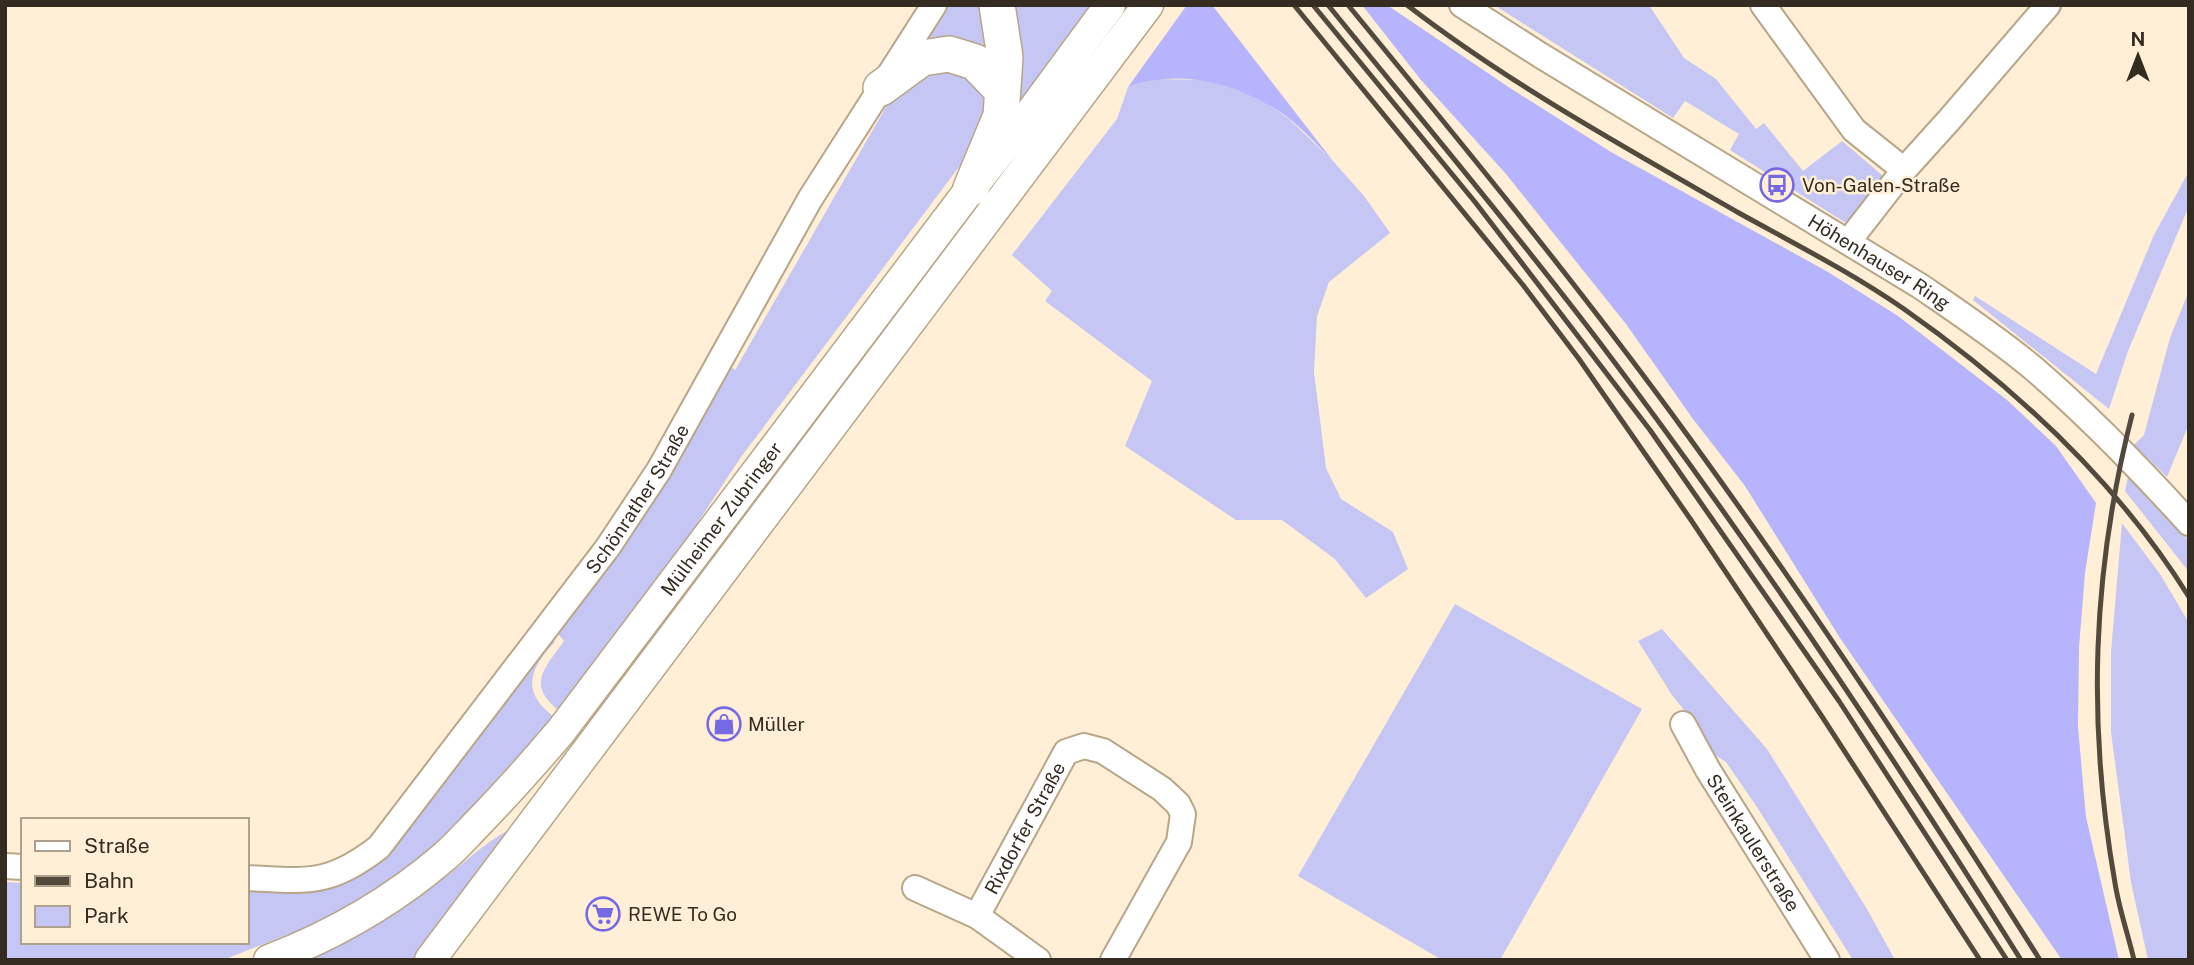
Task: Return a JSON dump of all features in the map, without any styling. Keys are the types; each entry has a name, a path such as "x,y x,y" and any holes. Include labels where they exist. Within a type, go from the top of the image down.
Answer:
{"highway":[{"path":"971,188 1001,116 1005,57 997,5"},
{"path":"881,88 922,58 949,54 975,62 1002,90"}],"main road":[{"name":"Mülheimer Zubringer","path":"269,960 320,937 411,884 446,856 538,759 971,188 1021,126 1110,5"},
{"name":"Mülheimer Zubringer","path":"430,960 1148,5"}],"street":[{"name":"Höhenhauser Ring","path":"1462,5 1920,286 1973,322 2032,368 2082,413 2189,523"},
{"path":"1763,5 1854,131 1904,170"},
{"path":"1848,242 1904,170 2048,5"},
{"name":"Schönrather Straße","path":"248,878 302,881 334,875 359,863 379,847 608,547 659,470 810,199 881,88 928,7"},
{"name":"Steinkaulerstraße","path":"1683,724 1708,770 1827,960"},
{"name":"Rixdorfer Straße","path":"977,916 1066,752 1084,746 1103,751 1162,789 1178,804 1183,814 1179,842 1113,960"},
{"name":"Rixdorfer Straße","path":"915,888 977,916 1038,960"}],"green space":[{"path":"947,5 988,5 997,65 923,41"},
{"path":"1007,5 1097,5 1020,106"},
{"path":"1494,5 1649,5 1684,58 1716,79 1756,129 1764,123 1803,171 1842,141 1882,175 1882,182 1849,225 1730,150 1739,134 1685,101 1673,118"},
{"path":"932,64 983,84 989,105 977,143 741,457 643,605 561,712 550,703 541,686 545,669 564,641 556,631 730,366 735,370 890,100"},
{"path":"1155,79 1207,80 1256,96 1288,118 1333,161 1364,196 1390,233 1329,282 1317,316 1314,372 1326,468 1341,499 1393,532 1408,569 1366,598 1335,559 1282,520 1236,520 1125,446 1152,381 1045,301 1052,291 1012,255 1117,119 1128,87"},
{"path":"2189,171 2189,206 2128,351 2109,409 1973,300 1975,296 2096,374 2154,235"},
{"path":"2189,291 2189,424 2167,477 2134,445 2144,435 2170,338"},
{"path":"2129,473 2189,541 2189,572 2125,491"},
{"path":"2122,523 2160,574 2189,623 2189,960 2148,960 2131,882 2111,732 2111,652"},
{"path":"1455,604 1642,709 1500,960 1442,960 1298,876"},
{"path":"1662,629 1767,749 1867,909 1895,960 1853,960 1757,807 1726,762 1712,753 1697,726 1672,695 1638,641"},
{"path":"551,637 555,642 539,662 532,681 537,700 556,718 470,815 428,852 377,889 314,924 223,960 5,960 5,882 21,883 21,944 248,944 248,888 341,884 367,870"},
{"path":"516,826 415,960 309,960 407,904 495,838"}],"shaded area":[{"path":"1187,5 1212,5 1333,161 1286,116 1230,87 1189,79 1169,79 1128,87"},
{"path":"1362,5 1387,5 1611,152 1828,272 1898,316 2007,400 2056,446 2096,503 2085,573 2079,647 2078,727 2086,817 2119,960 2062,960 1840,638 1745,486 1693,419 1626,324 1506,174 1421,80"}],"railway":[{"path":"1294,5 1523,285 1579,359 1691,520 1980,960"},
{"path":"1313,5 1475,202 1650,430 1839,701 2007,960"},
{"path":"1328,5 1533,257 1711,493 1921,802 2021,960"},
{"path":"1348,5 1553,259 1720,481 1861,684 2040,960"},
{"path":"1407,5 1528,89 1864,283 1945,339 2024,404 2096,475 2130,514 2189,597"},
{"path":"2132,415 2109,532 2102,590 2098,706 2106,823 2117,893 2134,960"}],"place":[{"name":"Von-Galen-Straße","path":"1777,185"},
{"name":"Müller","path":"724,724"},
{"name":"REWE To Go","path":"603,914"}]}
